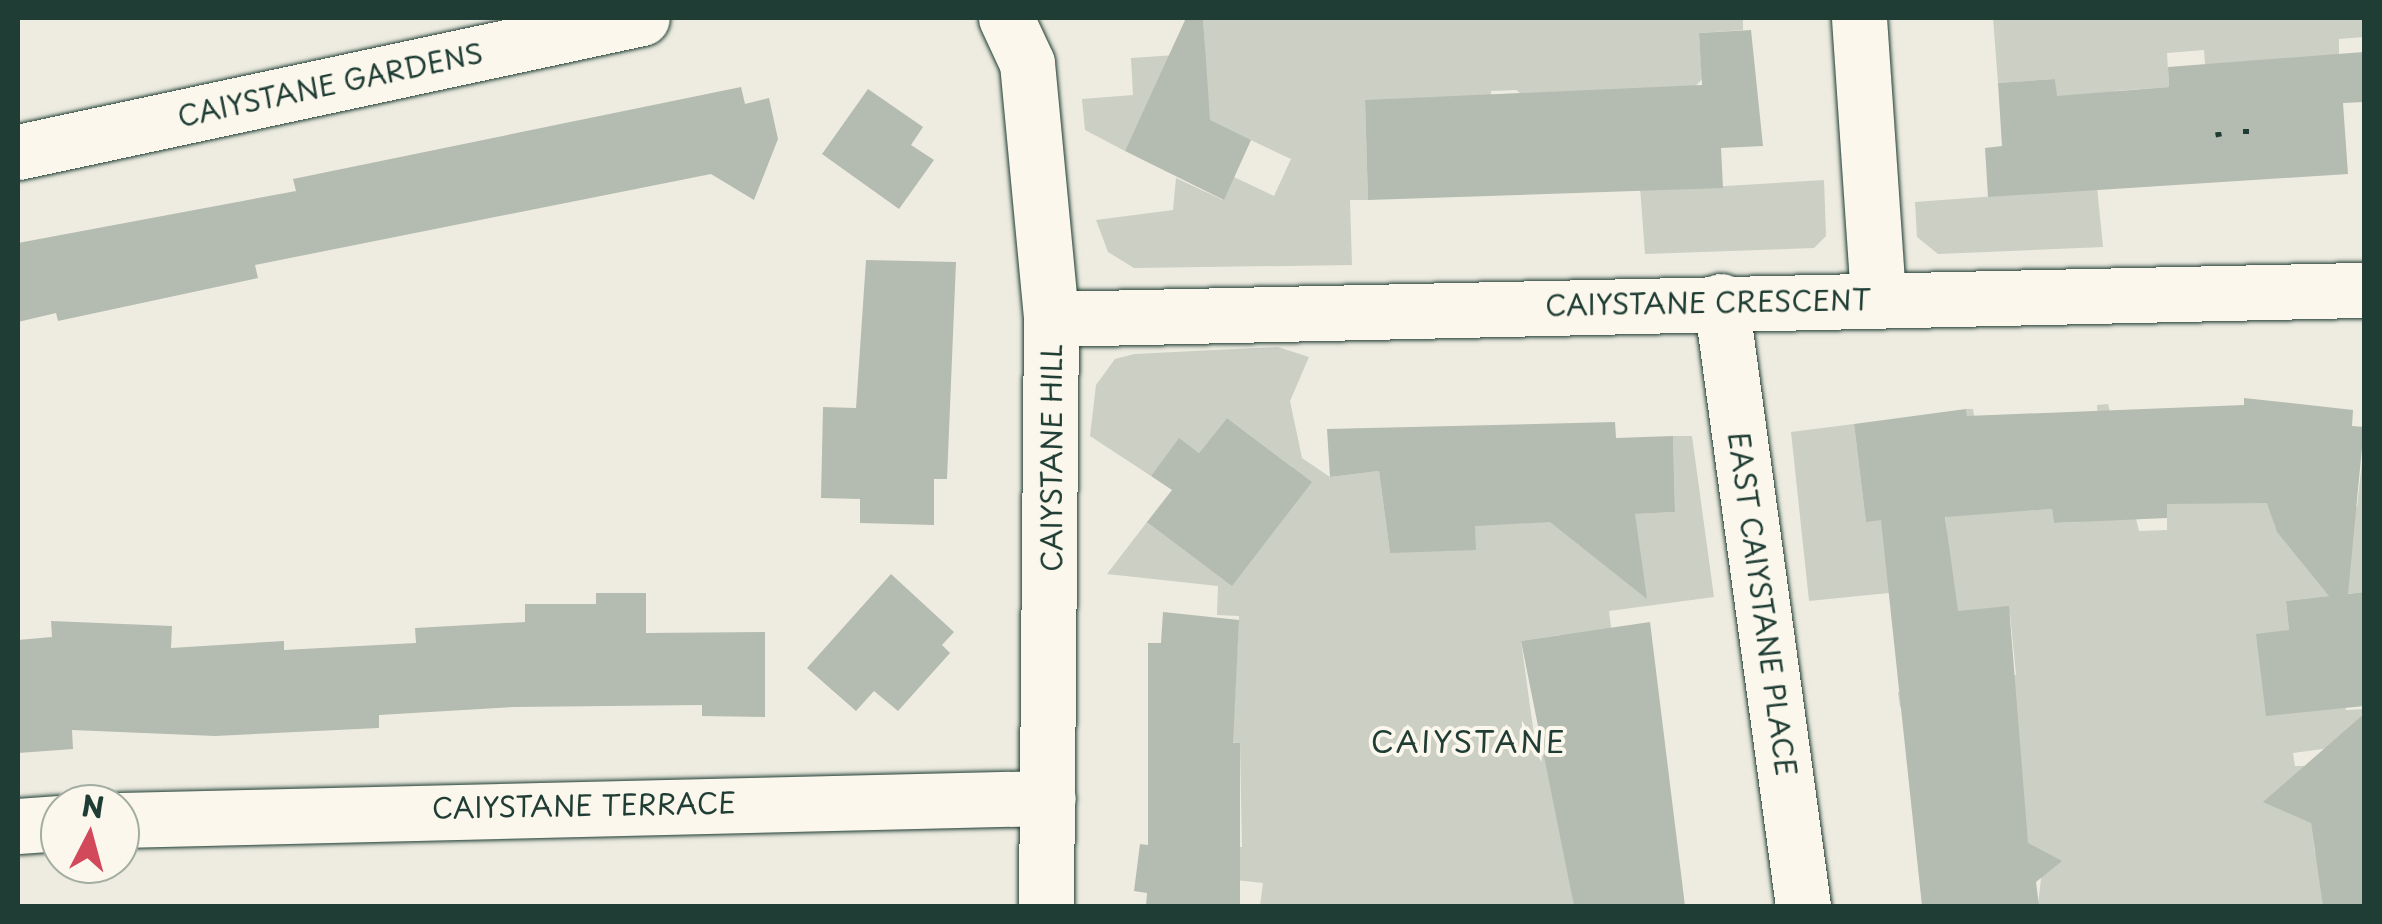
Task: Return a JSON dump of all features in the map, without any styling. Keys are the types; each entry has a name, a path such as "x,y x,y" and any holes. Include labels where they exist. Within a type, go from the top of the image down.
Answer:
{"street":[{"name":"CAIYSTANE GARDENS","path":"18,152 642,18"},
{"name":"CAIYSTANE HILL","path":"1006,18 1026,63 1052,319 1046,906"},
{"path":"1859,18 1878,299"},
{"name":"CAIYSTANE CRESCENT","path":"1052,319 1722,301 2364,290"},
{"name":"EAST CAIYSTANE PLACE","path":"1722,301 1803,906"},
{"name":"CAIYSTANE TERRACE","path":"140,820 1048,798"}],"shaded area":[{"path":"1203,18 1743,18 1743,30 1699,33 1702,79 1655,131 1660,190 1824,180 1826,236 1814,248 1645,254 1640,187 1516,90 1491,91 1496,194 1365,100 1368,200 1350,200 1352,265 1134,268 1108,252 1096,220 1173,210 1176,178 1223,200 1234,177 1274,196 1291,159 1152,94 1125,151 1085,130 1082,99 1133,95 1131,58 1205,53"},
{"path":"1993,18 2364,18 2364,37 2339,39 2339,54 2208,105 2204,50 2167,53 2169,87 2115,91 2097,187 2103,247 1938,254 1917,237 1915,202 2064,191 2055,79 1998,83"},
{"path":"1278,347 1309,357 1290,401 1302,458 1330,477 1379,471 1390,553 1474,519 1571,522 1578,545 1600,545 1633,514 1675,512 1673,436 1692,436 1714,597 1609,611 1613,643 1563,650 1560,635 1521,641 1535,742 1623,731 1570,883 1574,906 1260,906 1263,883 1226,879 1230,847 1242,847 1240,743 1151,740 1235,693 1239,616 1217,615 1218,586 1107,574 1147,522 1292,467 1227,418 1199,453 1179,439 1151,476 1090,436 1096,385 1115,359 1134,354"},
{"path":"2108,404 2139,531 2167,530 2167,504 2278,498 2274,525 2287,542 2321,504 2357,507 2364,444 2364,592 2286,601 2289,630 2256,635 2343,687 2346,710 2364,709 2360,744 2293,753 2295,766 2304,766 2315,853 2364,848 2364,869 2320,875 2323,906 2021,906 2038,905 2044,852 2015,847 1911,706 1900,707 1898,692 2016,675 2010,614 1932,614 1928,589 1809,601 1791,432 1854,424 1866,521 1889,519 1892,540 1947,533 1945,512 1972,454 1966,409 1973,409 1990,513 2052,509 2054,523 2080,522 2100,456 2097,405"}],"building":[{"path":"1186,18 1203,18 1210,120 1251,140 1224,200 1125,151"},
{"path":"1751,30 1763,146 1721,148 1723,188 1368,200 1365,100 1702,85 1699,33"},
{"path":"2364,52 2364,102 2343,103 2348,174 1988,197 1985,148 2002,146 1998,83 2055,79 2057,96 2169,87 2168,67"},
{"path":"741,87 745,104 769,98 778,139 754,200 711,174 255,265 258,278 58,321 56,313 18,322 18,243 296,191 293,179"},
{"path":"868,89 923,127 911,145 934,160 899,209 822,154"},
{"path":"866,260 956,262 947,479 934,479 934,525 860,523 860,499 821,498 823,407 856,408"},
{"path":"2244,398 2353,410 2352,426 2364,427 2348,594 2364,592 2364,706 2266,716 2256,634 2289,630 2286,601 2329,596 2277,532 2267,503 2167,504 2167,518 2054,523 2052,509 1945,517 1958,611 2009,606 2028,843 2062,861 2036,882 2039,906 1922,906 1881,520 1866,522 1854,424 1966,409 1967,416 2244,405"},
{"path":"1227,418 1312,482 1232,586 1147,522 1172,490 1151,476 1179,438 1199,453"},
{"path":"1615,422 1616,438 1673,436 1675,512 1635,514 1647,599 1550,522 1475,526 1476,550 1390,553 1379,471 1330,477 1327,429"},
{"path":"891,574 954,632 942,645 950,653 898,711 874,691 856,711 807,668"},
{"path":"596,593 646,593 646,633 765,632 765,717 702,716 702,705 514,707 379,715 379,728 215,736 72,730 73,749 18,753 18,640 52,637 51,621 172,626 171,648 284,641 284,650 416,643 415,628 525,622 525,604 596,604"},
{"path":"1163,612 1239,620 1233,743 1240,743 1240,906 1146,906 1147,893 1134,891 1140,844 1148,845 1148,643 1161,643"},
{"path":"1650,622 1685,906 1574,906 1521,641"},
{"path":"2364,714 2364,906 2323,906 2311,823 2263,802"}],"district":[{"name":"CAIYSTANE","path":"1469,741"}]}
